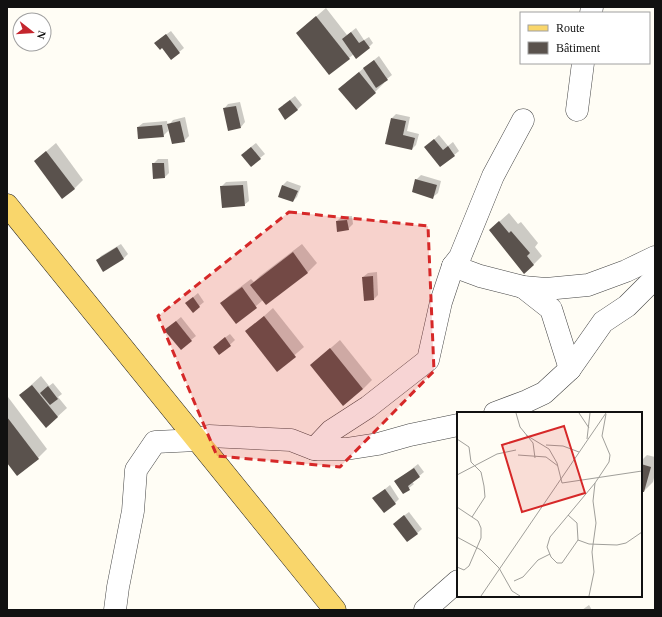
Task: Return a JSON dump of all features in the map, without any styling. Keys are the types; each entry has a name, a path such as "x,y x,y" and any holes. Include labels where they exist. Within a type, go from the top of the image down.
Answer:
{"main road":[{"path":"7,205 335,610"}],"street":[{"path":"577,110 584,64"},
{"path":"314,449 331,430 368,407 428,360 441,302 453,266 460,257 493,176 523,120"},
{"path":"453,266 480,276 523,287 546,289 588,285 626,271 655,257"},
{"path":"498,412 544,393 570,370 603,322 627,306 655,278"},
{"path":"523,287 551,309 570,370"},
{"path":"533,412 544,393"},
{"path":"115,610 133,511 136,470 155,442 196,440 209,436 291,440 314,449 346,449 378,444 410,435 457,426"},
{"path":"425,610 457,582"}],"highlighted area":[{"path":"289,212 428,226 434,371 340,467 217,456 158,316"}],"building":[{"path":"316,16 350,59 329,75 296,33"},
{"path":"351,32 359,43 364,40 370,48 356,59 342,39"},
{"path":"166,34 180,53 171,60 162,48 160,50 154,43"},
{"path":"374,60 388,80 376,88 363,68"},
{"path":"359,72 376,93 356,110 338,89"},
{"path":"290,100 298,110 285,120 278,109"},
{"path":"236,106 241,128 228,131 223,108"},
{"path":"391,118 406,121 403,135 415,138 412,150 385,144"},
{"path":"180,121 185,142 172,144 167,124"},
{"path":"162,125 164,137 138,139 137,127"},
{"path":"434,139 443,150 448,146 455,156 440,167 424,147"},
{"path":"251,147 261,159 251,167 241,155"},
{"path":"46,151 75,189 62,199 34,161"},
{"path":"152,163 164,163 165,178 153,179"},
{"path":"415,179 437,185 433,199 412,192"},
{"path":"243,185 245,206 222,208 220,186"},
{"path":"282,185 298,191 293,202 278,197"},
{"path":"347,220 349,230 337,232 336,221"},
{"path":"499,221 509,233 511,231 530,253 527,256 534,265 524,274 489,230"},
{"path":"117,247 124,259 103,272 96,260"},
{"path":"293,252 308,273 266,305 250,285"},
{"path":"373,276 374,300 364,301 362,277"},
{"path":"242,287 257,308 236,324 220,303"},
{"path":"193,297 200,307 193,313 185,303"},
{"path":"264,316 296,357 277,372 245,331"},
{"path":"176,321 192,341 181,350 164,330"},
{"path":"225,337 231,346 219,355 213,347"},
{"path":"330,348 363,389 343,406 310,365"},
{"path":"32,385 58,417 46,428 19,395"},
{"path":"48,386 58,399 50,405 40,393"},
{"path":"7,417 39,459 17,476 7,463"},
{"path":"642,464 651,467 644,492 642,492"},
{"path":"414,468 420,477 408,486 410,490 403,494 394,481"},
{"path":"385,489 396,504 384,513 372,498"},
{"path":"404,515 418,534 407,542 393,524"}]}
